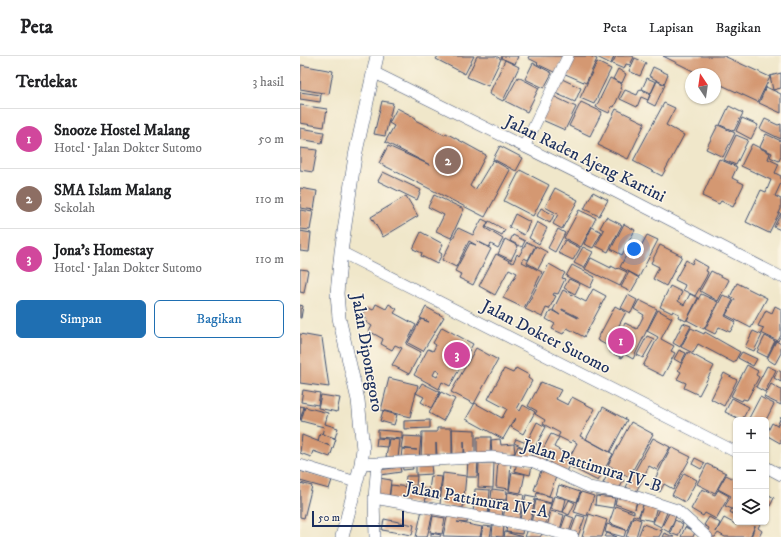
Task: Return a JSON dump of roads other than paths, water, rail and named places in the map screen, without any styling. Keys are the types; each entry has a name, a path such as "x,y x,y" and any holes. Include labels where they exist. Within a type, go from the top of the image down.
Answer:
{"street":[{"name":"Jalan Diponegoro","path":"342,537 361,464 363,449 360,413 338,307 341,252 356,156 377,56"},
{"path":"524,148 568,56"},
{"name":"Jalan Raden Ajeng Kartini","path":"373,72 524,148 616,192 781,277"},
{"name":"Jalan Dokter Sutomo","path":"341,252 733,450"},
{"name":"Jalan Pattimura IV-B","path":"361,464 492,457 534,462 590,487 628,494 676,510 707,537"},
{"path":"375,537 374,498 377,463"},
{"path":"300,465 356,482"},
{"path":"769,469 781,475"},
{"name":"Jalan Pattimura IV-A","path":"374,498 541,528 573,537"}],"place":[{"name":"SMA Islam Malang","path":"448,161"},
{"name":"Snooze Hostel Malang","path":"621,341"},
{"name":"Jona's Homestay","path":"457,355"}]}
